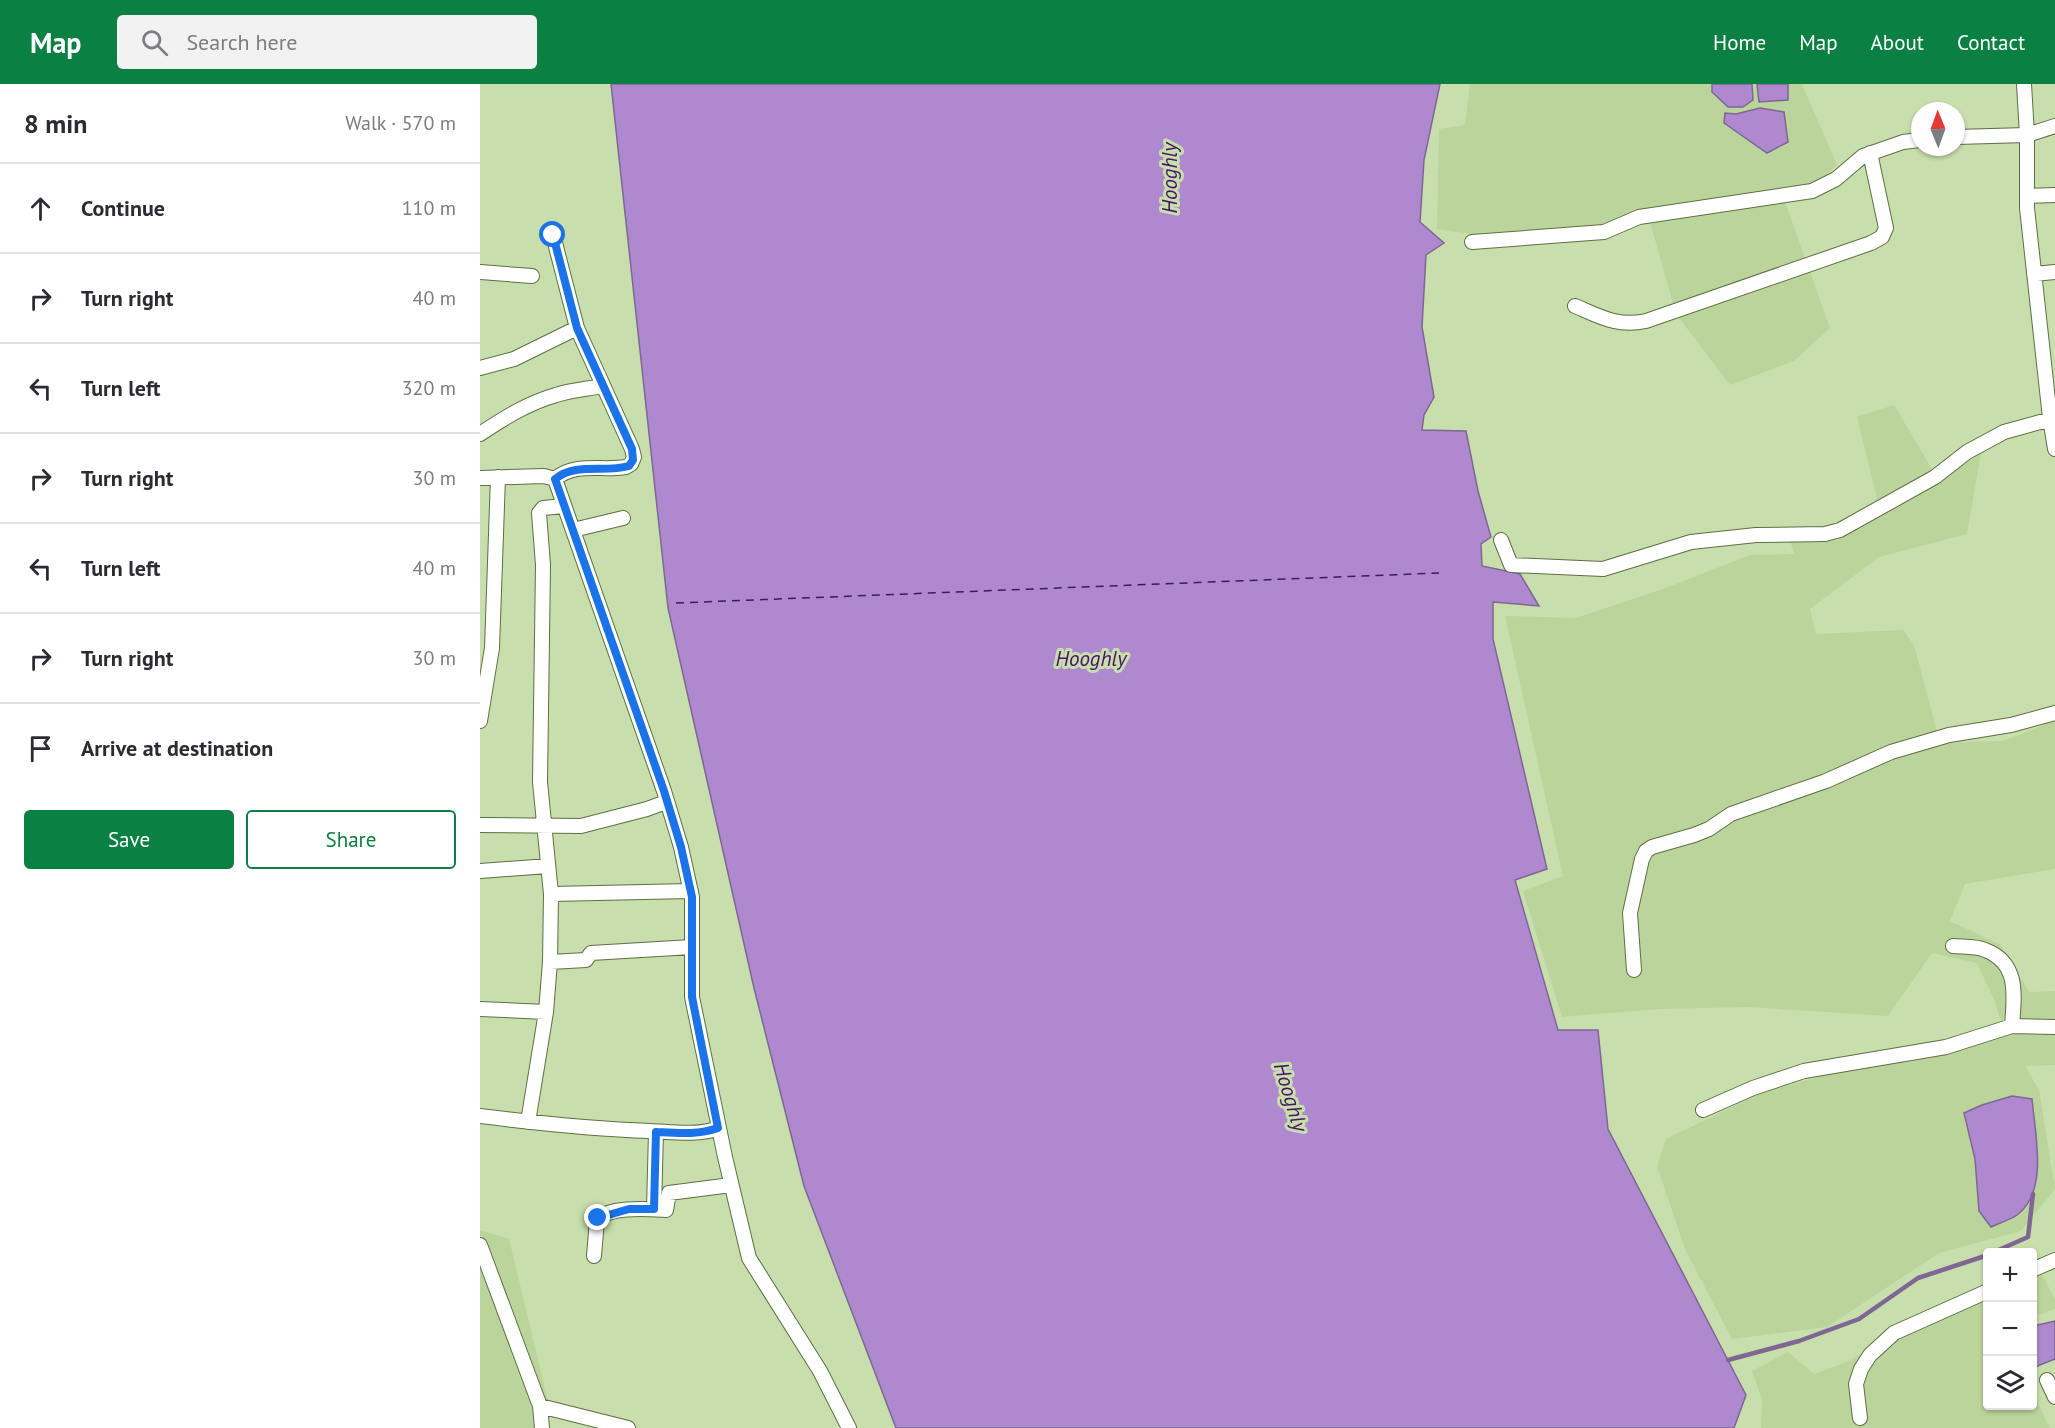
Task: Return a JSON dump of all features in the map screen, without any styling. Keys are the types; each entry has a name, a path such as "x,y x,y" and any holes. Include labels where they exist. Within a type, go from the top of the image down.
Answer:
{"street":[{"path":"2024,84 2027,196 2055,449"},
{"path":"1965,137 2027,135 2055,126"},
{"path":"1472,242 1604,232 1639,217 1812,191 1836,179 1863,156 1911,141"},
{"path":"1575,306 1611,322 1630,324 1646,321 1871,243 1882,237 1886,228 1870,153"},
{"path":"2027,196 2055,195"},
{"path":"553,235 577,328 634,456 632,464 618,468 573,469 555,479"},
{"path":"480,272 532,276"},
{"path":"2034,274 2055,272"},
{"path":"480,368 514,359 577,328"},
{"path":"480,434 506,416 534,402 558,394 603,386"},
{"path":"1501,540 1511,565 1603,569 1691,542 1756,535 1825,534 1840,530 1926,482 1968,452 2004,432 2052,418"},
{"path":"480,478 544,476 555,479"},
{"path":"480,721 492,648 498,477"},
{"path":"555,479 664,791 681,847 691,891 692,997 718,1128 749,1258 820,1371 849,1428"},
{"path":"528,1122 546,1012 550,962 551,894 540,782 543,565 539,513 543,508 564,506"},
{"path":"573,530 623,518"},
{"path":"1634,970 1630,913 1641,859 1652,847 1694,835 1731,814 1826,781 1891,752 1948,735 2011,725 2055,713"},
{"path":"480,825 581,826 666,802"},
{"path":"480,871 548,866"},
{"path":"551,894 691,891"},
{"path":"1953,946 1986,950 2007,964 2014,985 2012,1026"},
{"path":"550,962 586,960 591,953 692,947"},
{"path":"480,1009 546,1012"},
{"path":"1703,1110 1753,1088 1804,1071 1946,1047 2012,1026 2055,1028"},
{"path":"480,1116 656,1132 707,1132 718,1128"},
{"path":"654,1209 656,1132"},
{"path":"594,1256 598,1218 629,1209 667,1210 669,1193 732,1185"},
{"path":"480,1245 540,1406 542,1428"},
{"path":"2037,1268 2055,1260"},
{"path":"1860,1418 1856,1384 1861,1369 1870,1355 1894,1333 1983,1293"},
{"path":"2047,1380 2055,1397"},
{"path":"540,1406 628,1428"}],"shaded area":[{"path":"1470,84 1802,84 1837,165 1815,185 1780,188 1830,328 1794,361 1730,385 1676,314 1647,211 1599,228 1485,236 1437,229 1439,129 1465,125"},
{"path":"1894,405 1939,481 1981,453 1967,534 1879,557 1810,609 1816,634 1903,630 1914,645 1940,743 2003,741 2055,718 2055,869 1965,884 1950,921 2001,945 2029,992 2055,991 2055,1021 2001,1021 1977,963 1932,953 1888,1016 1747,1007 1660,1009 1562,1017 1523,891 1563,876 1505,616 1576,618 1663,589 1750,555 1794,554 1790,540 1837,541 1881,515 1857,417"},
{"path":"2012,1034 2055,1034 2055,1065 2025,1066 2039,1090 2055,1189 2021,1231 1939,1253 1827,1327 1732,1339 1685,1249 1657,1166 1666,1139 1759,1094 1827,1074 1913,1061"},
{"path":"480,1230 509,1239 548,1401 546,1428 480,1428"},
{"path":"2041,1273 2055,1299 2055,1309 2037,1316 2037,1302 2037,1275"},
{"path":"1983,1298 1983,1410 2037,1410 2037,1402 2050,1428 1761,1428 1762,1399 1752,1371 1788,1352 1814,1374 1847,1362 1902,1331"}],"water":[{"name":"Hooghly","path":"611,84 1440,84 1424,160 1420,222 1444,243 1426,255 1422,327 1434,397 1424,415 1422,430 1466,431 1478,491 1491,537 1481,544 1482,566 1520,574 1539,606 1493,602 1493,639 1547,869 1515,880 1558,1030 1598,1030 1608,1129 1746,1395 1734,1428 896,1428 804,1186 754,988 668,608"},
{"path":"1712,84 1752,84 1753,100 1743,107 1728,107 1712,92"},
{"path":"1757,84 1788,84 1788,100 1759,102"},
{"path":"1760,108 1784,112 1788,142 1767,153 1724,123 1725,113 1736,114"},
{"path":"2012,1096 2032,1099 2037,1145 2037,1177 2027,1205 2014,1217 1991,1227 1979,1211 1975,1159 1964,1113"},
{"path":"2055,1321 2055,1359 2037,1366 2037,1356 2037,1325"}],"waterway":[{"path":"2003,1248 2028,1237 2033,1194"},
{"path":"1728,1360 1799,1341 1859,1319 1918,1278 1983,1257"}],"ferry route":[{"path":"676,603 1439,573"}],"route":[{"path":"553,235 577,328 634,456 629,466 573,469 555,479 664,791 681,847 692,897 692,997 718,1128 707,1132 656,1132 654,1209 629,1209 598,1218"}]}
